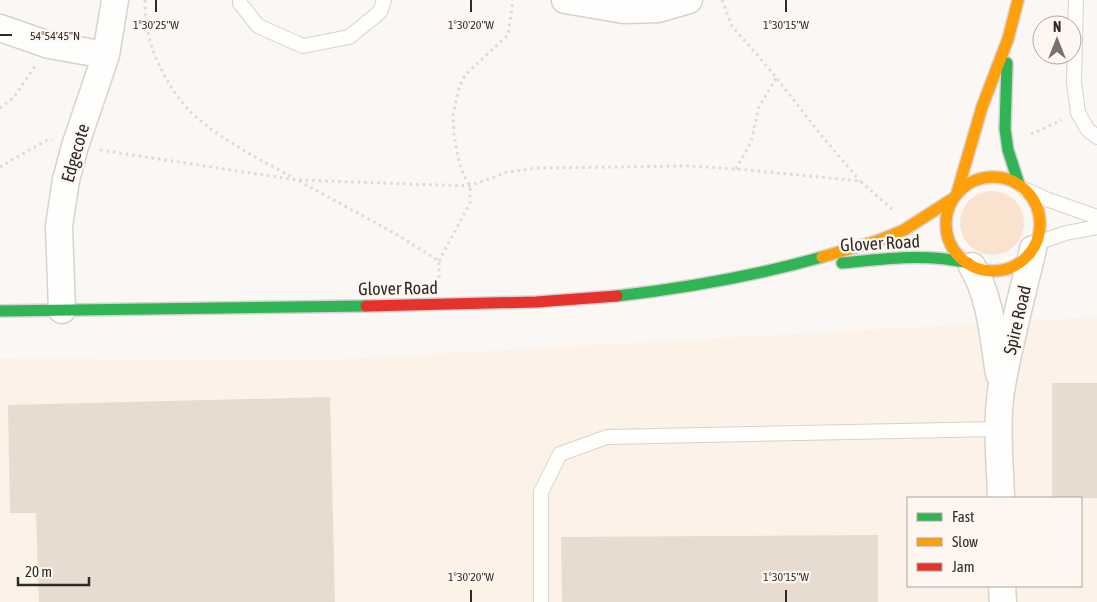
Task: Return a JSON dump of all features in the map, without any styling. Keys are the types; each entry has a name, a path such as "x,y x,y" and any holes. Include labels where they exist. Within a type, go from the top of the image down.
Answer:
{"main road":[{"path":"956,196 982,107 1008,39 1018,0"},
{"path":"1008,39 1005,110 1006,136 1009,153 1023,187 1035,201 1040,213 1041,228 1035,246 1025,259 1014,266 1002,270 986,270 970,265 955,250 947,233 946,220 948,209 956,196 968,184 978,179 992,177 1007,179 1023,187"},
{"name":"Glover Road","path":"0,311 440,305 612,297 660,292 793,266 884,238 904,230 956,196"},
{"name":"Glover Road","path":"793,266 914,257 945,259 970,265"}],"street":[{"name":"Edgecote","path":"62,310 60,226 66,180 75,146 106,56 115,0"},
{"path":"565,0 624,10 658,9 689,0"},
{"path":"0,28 49,45 106,56"},
{"name":"Spire Road","path":"1001,497 999,429 1001,392 1019,308 1035,246"},
{"name":"Spire Road","path":"970,265 981,283 987,306 1001,392"},
{"path":"1002,587 1003,602"}],"lane":[{"path":"240,0 240,4 258,26 303,46 349,37 380,12 384,0"},
{"path":"1076,0 1074,82 1078,112 1088,130 1097,138"},
{"path":"1023,187 1046,199 1097,217"},
{"path":"1035,246 1066,233 1097,227"},
{"path":"541,602 541,492 560,454 606,437 999,429"}],"path":[{"path":"145,0 146,27 152,48 172,88 186,107 210,128 297,180 396,234 439,261"},
{"path":"440,305 439,261 470,203 470,186 459,162 454,135 453,114 459,88 465,75 508,35 513,0"},
{"path":"722,0 732,26 860,181 894,211"},
{"path":"0,108 14,97 49,45"},
{"path":"736,169 751,142 759,107 776,78"},
{"path":"1006,136 1031,134 1078,112"},
{"path":"0,167 46,140 297,180 470,186 506,172 539,168 689,166 860,181"}],"shaded area":[{"path":"992,191 1004,194 1015,200 1021,211 1024,223 1021,235 1015,246 1004,252 992,255 980,252 969,246 963,235 960,223 963,211 969,200 980,194"},
{"path":"1097,317 1097,602 0,602 0,358 306,361"}],"building":[{"path":"1052,383 1097,383 1097,498 1052,497"},
{"path":"330,397 335,602 39,602 36,513 10,513 8,405"},
{"path":"878,535 878,602 562,602 561,537"}],"traffic: fast":[{"path":"1007,63 1005,129 1008,150 1019,184"},
{"path":"617,296 721,281 822,257"},
{"path":"842,263 921,258 937,258 968,263"},
{"path":"0,311 366,306"}],"traffic: slow":[{"path":"957,193 982,107 1008,39 1018,0"},
{"path":"993,177 1011,181 1026,191 1036,206 1040,224 1036,242 1026,257 1011,267 993,271 975,267 960,257 950,242 946,224 950,206 960,191 975,181 993,177"},
{"path":"822,257 877,241 904,230 954,198"}],"traffic: jam":[{"path":"366,306 536,302 617,296"}]}
